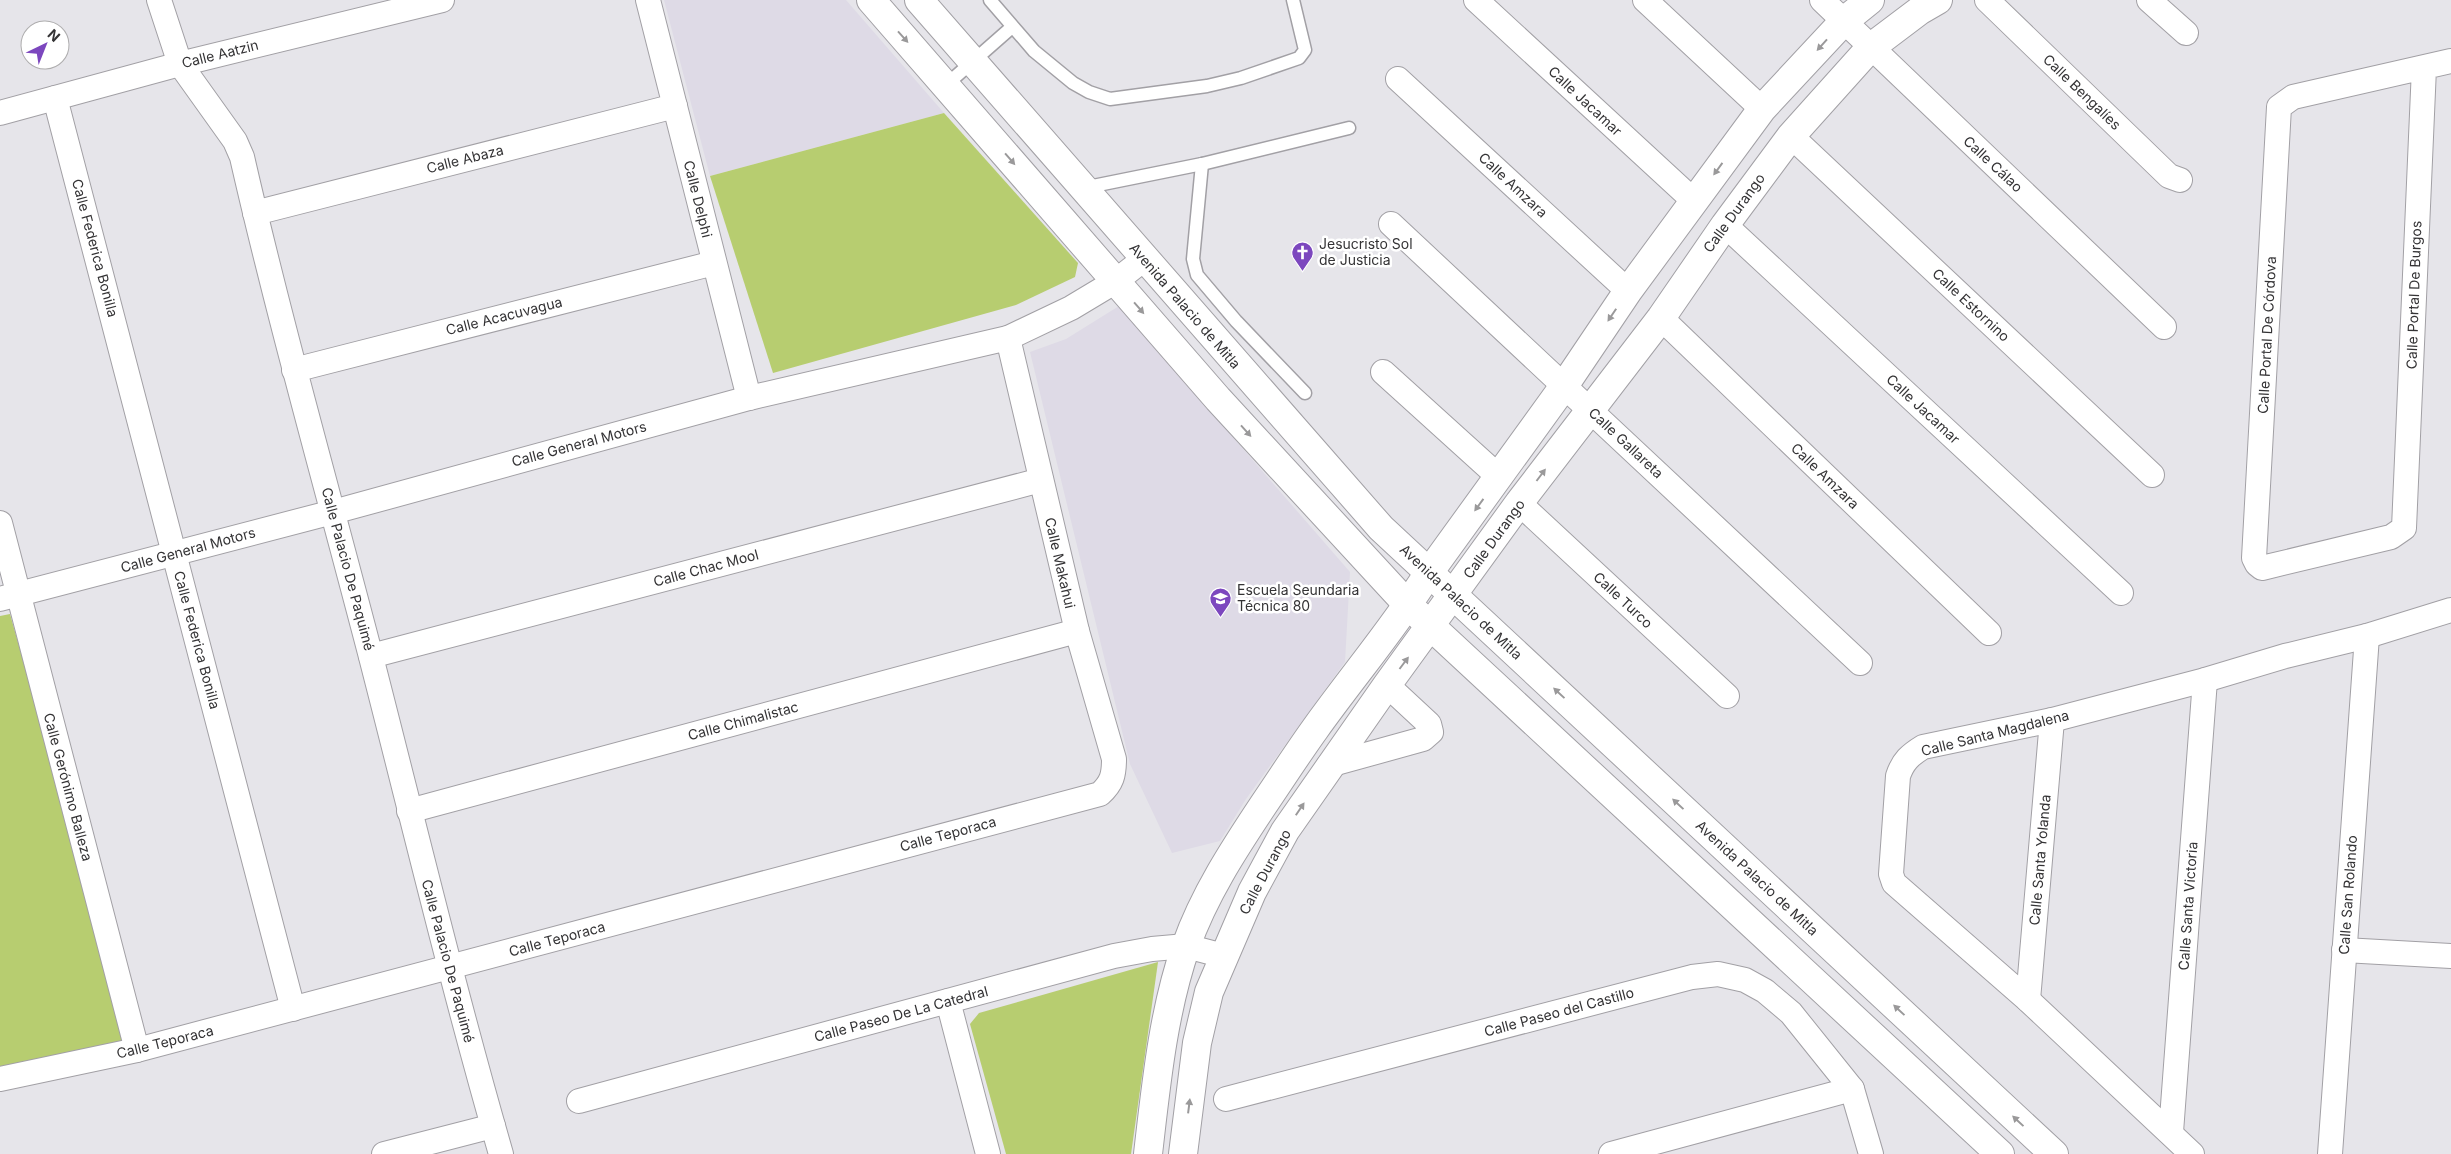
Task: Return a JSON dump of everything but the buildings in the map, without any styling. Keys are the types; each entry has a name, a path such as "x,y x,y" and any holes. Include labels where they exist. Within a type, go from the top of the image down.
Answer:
{"main road":[{"path":"871,0 1224,407 1408,605 2000,1154"},
{"name":"Avenida Palacio de Mitla","path":"919,0 1345,488 1428,574 1454,595 2054,1154"},
{"path":"1148,1154 1155,1094 1170,1004 1186,946 1213,885 1253,821 1315,729 1408,605 1428,574 1564,386 1628,291 1762,109 1844,20 1870,0"},
{"name":"Calle Durango","path":"1183,1154 1197,1043 1209,992 1252,892 1285,831 1329,765 1432,626 1519,503 1592,411 1661,318 1725,225 1791,136 1870,48 1918,11 1938,0"}],"street":[{"name":"Calle Palacio De Paquimé","path":"159,0 180,64 235,141 242,156 294,370 371,656 408,811 449,968 501,1154"},
{"name":"Calle Aatzin","path":"0,113 180,64 442,0"},
{"name":"Calle Delphi","path":"648,0 749,398"},
{"name":"Calle Jacamar","path":"1476,0 1694,201"},
{"path":"1645,0 1762,109"},
{"name":"Calle Cálao","path":"1822,0 1870,48 2164,327"},
{"name":"Calle Bengalíes","path":"1987,0 2169,176 2180,180"},
{"path":"2149,0 2186,33"},
{"path":"2424,68 2451,61"},
{"name":"Calle Portal De Córdova","path":"2254,558 2279,107 2293,97 2424,68"},
{"name":"Calle Portal De Burgos","path":"2254,558 2262,568 2270,568 2391,537 2404,528 2424,68"},
{"name":"Calle Amzara","path":"1398,79 1628,291"},
{"name":"Calle Federica Bonilla","path":"55,98 292,1009"},
{"name":"Calle Abaza","path":"255,213 675,106"},
{"name":"Calle Estornino","path":"1791,136 2152,475"},
{"name":"Calle Gallareta","path":"1391,224 1860,663"},
{"name":"Calle Jacamar","path":"1725,225 2121,593"},
{"name":"Calle General Motors","path":"9,596 333,512 749,398 1008,338 1072,308 1116,281 1144,259"},
{"name":"Calle Acacuvagua","path":"294,370 714,262"},
{"name":"Calle Amzara","path":"1661,318 1989,633"},
{"name":"Calle Makahui","path":"1008,338 1076,631 1114,759 1114,774 1109,786"},
{"path":"1383,372 1499,477"},
{"name":"Calle Chac Mool","path":"371,656 1041,480"},
{"name":"Calle Turco","path":"1519,503 1727,696"},
{"name":"Calle Gerónimo Balleza","path":"0,523 9,596 136,1050"},
{"name":"Calle Santa Magdalena","path":"2192,1154 2171,1132 2028,1000 1894,883 1891,874 1898,776 1906,759 1923,748 2052,720 2205,680 2285,656 2368,636 2451,610"},
{"name":"Calle Chimalistac","path":"408,811 1076,631"},
{"name":"Calle San Rolando","path":"2330,1154 2368,636"},
{"name":"Calle Santa Victoria","path":"2171,1132 2205,680"},
{"path":"1329,765 1423,738 1431,732 1429,724 1387,685"},
{"name":"Calle Santa Yolanda","path":"2028,1000 2052,720"},
{"name":"Calle Teporaca","path":"0,1079 136,1050 449,968 1100,794 1109,786"},
{"name":"Calle Paseo De La Catedral","path":"579,1102 1114,956 1152,949 1186,946 1224,956"},
{"path":"2344,950 2451,956"},
{"name":"Calle Paseo del Castillo","path":"1226,1099 1692,977 1718,974 1744,980 1765,991 1791,1013 1852,1089 1871,1154"},
{"path":"948,1002 988,1154"},
{"path":"1612,1154 1852,1089"},
{"path":"384,1154 493,1126"}],"lane":[{"path":"990,0 1034,51 1073,83 1089,92 1110,99 1207,86 1241,78 1299,58 1305,50 1293,0"},
{"path":"946,85 1012,27"},
{"path":"1083,188 1202,164 1349,128"},
{"path":"1202,164 1194,259 1197,275 1236,321 1305,393"},
{"path":"1214,339 1236,321"}],"shaded area":[{"path":"664,0 846,0 944,113 710,176"},
{"name":"Escuela Seundaria Técnica 80","path":"1119,306 1350,572 1345,662 1246,799 1220,841 1172,853 1130,764 1030,352 1066,339"}],"green space":[{"path":"944,113 1078,263 1075,277 1016,305 773,373 710,176"},
{"path":"10,614 132,1046 0,1078 0,616"},
{"path":"1158,962 1131,1154 1006,1154 970,1024 979,1013"}],"place":[{"name":"Jesucristo Sol de Justicia","path":"1303,271"},
{"name":"Escuela Seundaria Técnica 80","path":"1221,617"}]}
